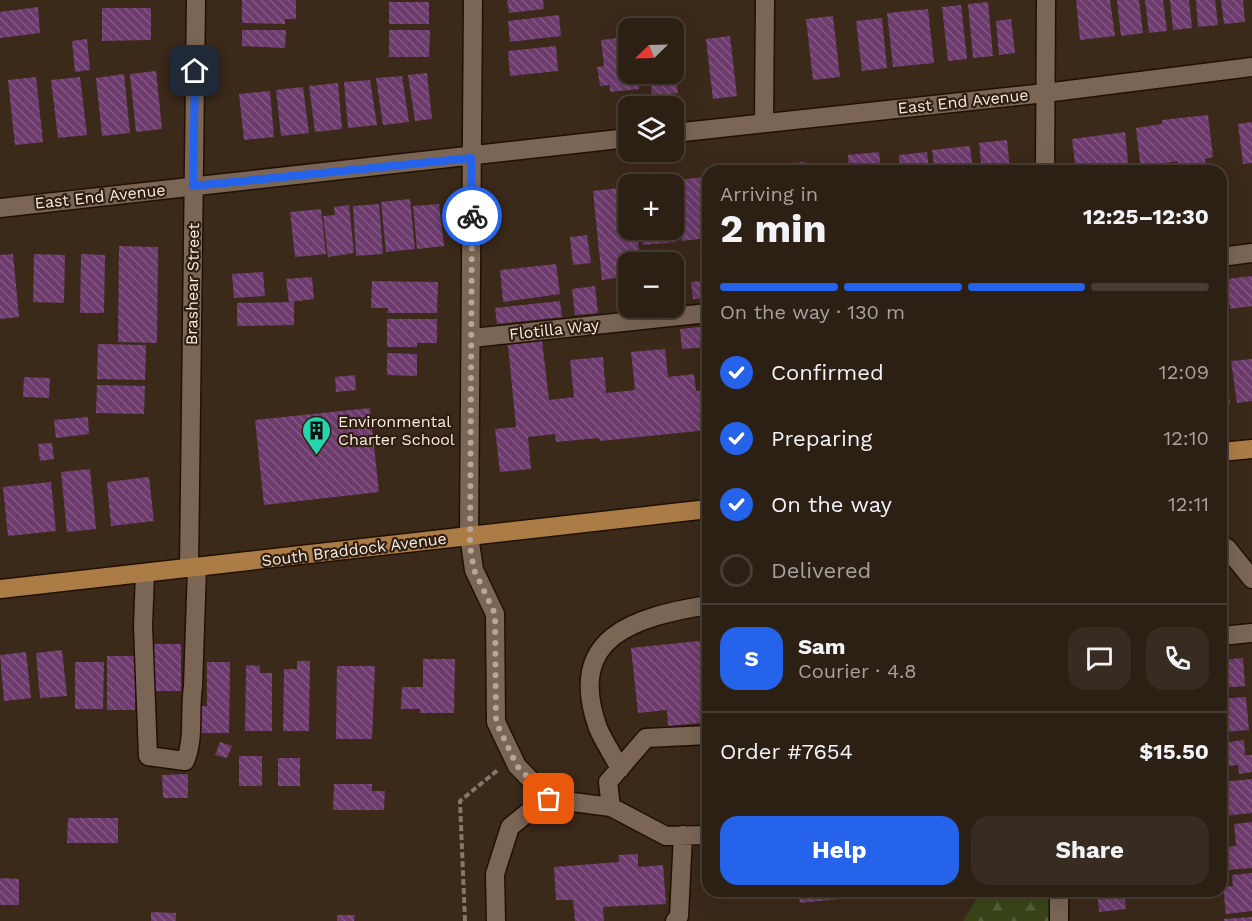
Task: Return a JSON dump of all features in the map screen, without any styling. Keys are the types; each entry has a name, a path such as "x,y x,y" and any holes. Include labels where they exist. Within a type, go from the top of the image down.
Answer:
{"main road":[{"path":"1227,451 1252,449"},
{"name":"South Braddock Avenue","path":"0,589 702,510"}],"street":[{"name":"Brashear Street","path":"145,573 143,626 148,756 185,761 191,749 189,706 193,687 193,186 196,0"},
{"path":"472,0 472,338 469,535 474,570 495,614 496,722 517,766 549,799 611,807 666,836 702,835"},
{"path":"764,122 765,0"},
{"path":"1045,165 1046,0"},
{"name":"East End Avenue","path":"684,132 1045,93 1252,67"},
{"name":"East End Avenue","path":"0,207 471,158 618,139"},
{"path":"1227,256 1252,253"},
{"name":"Flotilla Way","path":"472,338 702,314"},
{"path":"1227,548 1252,579"},
{"path":"620,769 599,729 592,704 589,683 593,660 612,637 639,620 702,606"},
{"path":"1227,635 1252,633"},
{"path":"611,807 608,782 646,738 702,735"},
{"path":"496,921 495,874 510,826 547,797"},
{"path":"675,921 679,916 683,835"},
{"path":"1059,897 1059,921"}],"path":[{"path":"465,921 460,801 513,758"}],"green space":[{"path":"977,897 1051,897 1051,921 963,921"}],"building":[{"path":"242,0 296,0 296,19 285,19 285,24 242,23"},
{"path":"507,0 543,0 544,9 509,13"},
{"path":"1076,0 1110,0 1115,36 1080,40"},
{"path":"1117,0 1139,0 1143,33 1121,36"},
{"path":"1145,0 1163,0 1167,31 1149,33"},
{"path":"1170,0 1189,0 1192,28 1173,30"},
{"path":"1196,0 1215,0 1218,25 1198,27"},
{"path":"1221,0 1243,0 1245,22 1224,24"},
{"path":"389,2 429,2 429,24 389,24"},
{"path":"988,2 993,56 973,58 968,4"},
{"path":"961,5 967,59 948,61 942,7"},
{"path":"38,7 40,33 0,38 0,12"},
{"path":"102,8 151,8 151,40 102,41"},
{"path":"928,9 934,63 893,67 887,13"},
{"path":"559,15 561,36 510,42 508,21"},
{"path":"833,16 840,77 813,80 806,19"},
{"path":"882,18 887,68 862,71 856,21"},
{"path":"1011,19 1015,53 999,55 996,21"},
{"path":"242,30 286,30 285,48 242,46"},
{"path":"389,30 430,30 429,57 389,57"},
{"path":"730,36 737,96 713,99 706,39"},
{"path":"618,38 618,84 638,84 639,89 610,92 610,85 600,86 597,67 604,66 601,40"},
{"path":"87,39 90,70 75,72 72,41"},
{"path":"556,46 558,71 510,76 508,51"},
{"path":"156,71 162,129 136,132 130,74"},
{"path":"427,73 432,119 415,121 408,75"},
{"path":"124,74 130,133 102,136 96,78"},
{"path":"402,76 409,122 383,125 376,78"},
{"path":"36,77 43,142 15,145 8,80"},
{"path":"80,77 87,135 58,138 51,80"},
{"path":"370,80 377,125 348,128 344,82"},
{"path":"338,83 342,129 315,132 309,86"},
{"path":"651,84 677,84 678,93 652,96"},
{"path":"303,87 309,133 281,136 276,90"},
{"path":"270,91 274,137 244,140 239,94"},
{"path":"1208,115 1213,157 1205,159 1206,165 1178,165 1178,161 1166,163 1166,165 1140,165 1136,128 1162,124 1162,120"},
{"path":"1252,122 1252,163 1243,164 1238,124"},
{"path":"1125,132 1128,165 1075,165 1072,139"},
{"path":"1007,140 1009,165 981,165 979,143"},
{"path":"970,146 972,165 934,165 932,150"},
{"path":"879,152 880,165 849,165 848,155"},
{"path":"927,152 928,165 900,165 899,155"},
{"path":"805,162 805,165 780,165"},
{"path":"702,177 702,239 682,241 684,240 684,179"},
{"path":"618,188 618,240 638,240 639,252 618,252 618,278 602,280 593,191"},
{"path":"410,199 415,249 386,252 381,202"},
{"path":"379,204 383,254 356,256 353,206"},
{"path":"439,204 444,246 417,249 413,206"},
{"path":"349,205 354,253 328,257 323,216 335,215 334,207"},
{"path":"321,209 326,254 295,257 290,212"},
{"path":"587,235 591,263 573,265 570,237"},
{"path":"642,240 676,240 676,242 643,245"},
{"path":"119,246 158,247 157,343 118,342"},
{"path":"13,254 19,317 0,319 0,255"},
{"path":"34,254 65,255 64,303 33,302"},
{"path":"81,254 105,255 104,313 80,313"},
{"path":"556,264 560,294 503,302 500,270"},
{"path":"263,272 265,296 234,298 232,274"},
{"path":"1252,276 1252,306 1230,309 1227,279"},
{"path":"312,277 314,299 289,302 286,279"},
{"path":"372,281 438,282 437,313 387,313 388,308 371,308"},
{"path":"702,281 702,298 693,299 691,282"},
{"path":"595,286 598,313 575,315 572,289"},
{"path":"560,301 562,317 497,324 495,308"},
{"path":"294,302 294,325 237,326 237,303"},
{"path":"387,319 437,319 437,343 417,343 417,347 387,347"},
{"path":"702,327 702,347 682,349 680,329"},
{"path":"542,341 549,400 574,397 570,360 603,357 606,393 635,390 631,352 665,349 668,377 694,374 696,391 702,390 702,431 600,441 599,438 556,442 555,434 528,437 531,469 500,472 495,429 516,427 508,345"},
{"path":"98,344 146,345 145,380 97,379"},
{"path":"387,353 417,354 417,376 387,375"},
{"path":"1252,359 1252,401 1237,403 1231,361"},
{"path":"355,375 356,390 336,392 335,377"},
{"path":"24,377 50,378 49,398 23,397"},
{"path":"1227,379 1230,404 1227,404"},
{"path":"97,385 145,386 144,414 96,413"},
{"name":"Environmental Charter School","path":"370,408 379,492 264,505 255,420"},
{"path":"88,417 89,434 56,438 54,420"},
{"path":"52,443 54,459 40,461 38,444"},
{"path":"90,469 96,529 67,532 61,472"},
{"path":"149,477 154,521 111,526 107,482"},
{"path":"51,482 56,531 8,536 3,487"},
{"path":"702,641 702,723 668,726 667,710 638,713 631,648"},
{"path":"153,644 181,644 181,691 153,691"},
{"path":"62,650 67,696 40,698 36,653"},
{"path":"26,652 31,698 4,701 0,655"},
{"path":"107,656 136,656 135,710 107,710"},
{"path":"1243,658 1245,686 1227,688 1227,659"},
{"path":"423,659 455,659 454,713 420,713 420,709 401,709 402,687 423,687"},
{"path":"297,661 310,661 309,731 283,731 284,669 297,669"},
{"path":"75,662 104,662 103,709 75,709"},
{"path":"207,662 230,662 229,733 191,733 191,706 207,706"},
{"path":"246,665 260,666 260,673 272,673 272,731 245,731"},
{"path":"337,666 375,666 372,739 336,739"},
{"path":"1246,697 1249,730 1227,732 1227,699"},
{"path":"1244,740 1245,755 1252,755 1252,772 1239,774 1238,765 1227,766 1227,742"},
{"path":"220,742 232,746 227,758 215,755"},
{"path":"239,756 262,756 262,786 239,786"},
{"path":"278,758 300,758 300,786 278,786"},
{"path":"188,774 188,798 163,798 162,775"},
{"path":"1252,779 1252,813 1227,816 1227,781"},
{"path":"334,784 372,784 372,791 385,791 384,810 333,810"},
{"path":"68,818 118,818 118,843 67,843"},
{"path":"1252,822 1252,868 1227,870 1227,847 1236,846 1234,824"},
{"path":"638,854 638,867 663,865 666,904 603,907 604,921 575,921 573,900 556,900 554,867 619,862 618,855"},
{"path":"1252,873 1252,911 1226,914 1224,897 1227,897 1227,887 1233,886 1232,875"},
{"path":"0,878 19,879 19,905 0,905"},
{"path":"799,897 858,897 800,903"},
{"path":"1098,897 1134,897 1125,899 1126,909 1099,912"},
{"path":"151,912 176,913 176,921 151,921"},
{"path":"337,915 355,915 354,921 337,921"},
{"path":"1252,917 1252,921 1224,921 1224,919"}],"way so far":[{"path":"472,216 470,546 474,570 495,614 496,722 517,766 549,799"}],"place":[{"name":"Environmental Charter School","path":"317,456"}],"route":[{"path":"195,71 193,186 471,158 472,216"}]}
